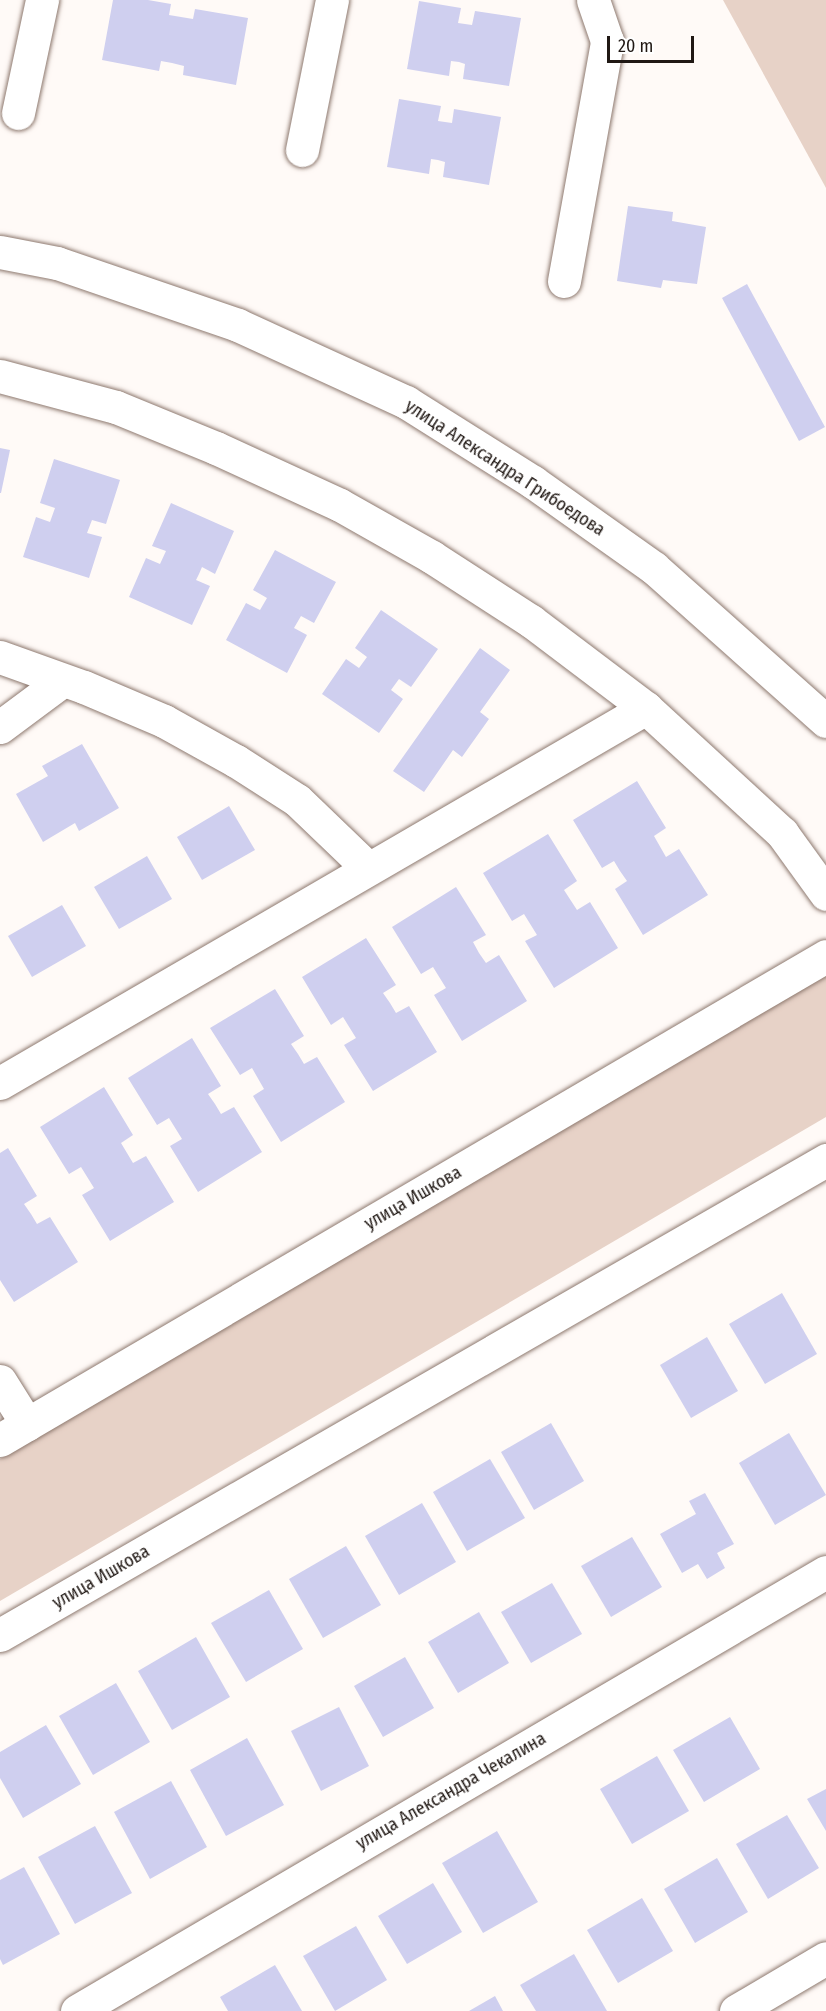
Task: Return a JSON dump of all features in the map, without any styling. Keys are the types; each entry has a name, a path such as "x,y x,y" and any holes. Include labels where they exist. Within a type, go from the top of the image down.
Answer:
{"street":[{"path":"18,113 42,0"},
{"path":"302,150 332,0"},
{"path":"564,280 607,41 593,0"},
{"name":"улица Александра Грибоедова","path":"0,252 57,263 238,325 406,402 533,482 654,568 826,721"},
{"path":"0,376 116,407 216,448 340,505 432,557 531,621 646,708 782,833 826,894"},
{"path":"0,657 84,687 164,722 236,761 297,800 368,868"},
{"path":"0,727 62,681"},
{"path":"0,1083 646,708"},
{"name":"улица Ишкова","path":"14,1432 826,956"},
{"name":"улица Ишкова","path":"0,1635 826,1160"},
{"path":"0,1381 14,1432"},
{"name":"улица Александра Чекалина","path":"76,2011 826,1572"},
{"path":"736,2011 826,1958"}],"shaded area":[{"path":"723,0 826,0 826,188"},
{"path":"826,968 826,1117 0,1601 0,1459"}],"building":[{"path":"113,0 148,0 171,4 169,15 193,19 195,9 248,18 236,85 183,75 184,66 172,63 161,61 159,71 102,60"},
{"path":"419,1 461,8 458,23 472,25 475,11 521,18 509,86 463,79 465,64 459,62 451,61 449,76 407,69"},
{"path":"399,99 441,106 438,121 452,123 454,109 501,117 489,185 443,177 445,162 438,160 431,159 429,174 387,167"},
{"path":"628,206 673,212 672,221 706,227 697,284 663,280 661,288 617,281"},
{"path":"747,284 825,427 799,441 722,298"},
{"path":"0,448 10,450 1,493 0,493"},
{"path":"54,459 120,480 106,524 92,520 87,533 102,537 89,578 23,557 36,517 50,522 55,508 40,503"},
{"path":"171,503 234,531 215,574 202,567 196,580 210,586 192,625 129,597 146,558 160,564 166,551 152,546"},
{"path":"275,550 336,582 314,623 301,616 294,628 307,635 287,673 226,640 246,603 260,610 267,598 253,590"},
{"path":"381,610 438,649 411,687 399,679 391,690 403,699 379,733 322,694 346,659 359,668 367,657 355,648"},
{"path":"480,648 510,670 480,712 489,719 462,757 453,750 424,792 393,771"},
{"path":"82,744 119,808 79,831 75,823 43,842 16,794 48,776 42,766"},
{"path":"637,781 666,828 654,836 666,857 679,849 708,895 643,935 615,889 627,881 614,861 602,868 573,820"},
{"path":"229,806 255,850 202,880 177,837"},
{"path":"548,834 577,881 564,890 577,910 590,902 618,948 554,988 525,941 537,935 524,914 512,921 483,873"},
{"path":"147,856 172,899 119,929 94,887"},
{"path":"456,887 486,935 473,942 479,953 486,963 499,955 527,1001 462,1041 434,995 446,988 433,967 421,974 392,927"},
{"path":"62,905 86,946 32,977 8,936"},
{"path":"366,938 396,985 383,993 396,1013 409,1006 437,1052 373,1091 344,1045 356,1038 343,1017 331,1025 302,977"},
{"path":"275,989 304,1036 291,1044 304,1064 317,1057 345,1102 281,1142 253,1096 264,1089 252,1068 240,1075 210,1028"},
{"path":"192,1038 221,1086 208,1094 221,1114 234,1107 262,1152 198,1192 170,1146 182,1139 169,1118 157,1125 128,1078"},
{"path":"104,1087 133,1135 121,1143 133,1163 146,1156 174,1202 110,1241 82,1195 94,1188 81,1167 69,1174 40,1127"},
{"path":"8,1148 37,1196 24,1204 37,1224 50,1217 78,1262 14,1302 0,1280 0,1153"},
{"path":"782,1293 817,1354 765,1384 729,1324"},
{"path":"707,1337 738,1391 691,1418 660,1365"},
{"path":"551,1423 584,1481 534,1510 501,1452"},
{"path":"789,1433 826,1495 775,1525 739,1463"},
{"path":"490,1459 525,1518 467,1551 433,1492"},
{"path":"705,1493 734,1544 717,1553 725,1568 707,1579 698,1564 682,1573 660,1534 696,1514 689,1501"},
{"path":"422,1503 456,1562 399,1595 365,1536"},
{"path":"632,1537 662,1587 611,1617 581,1566"},
{"path":"346,1546 381,1605 323,1638 289,1579"},
{"path":"552,1583 582,1634 531,1663 501,1612"},
{"path":"269,1590 303,1649 246,1682 211,1623"},
{"path":"479,1612 509,1663 458,1693 428,1642"},
{"path":"196,1637 230,1697 172,1730 138,1671"},
{"path":"405,1657 434,1708 383,1737 354,1686"},
{"path":"116,1683 150,1742 93,1775 59,1716"},
{"path":"339,1707 369,1766 321,1791 291,1731"},
{"path":"730,1717 760,1769 704,1802 673,1750"},
{"path":"46,1725 81,1784 23,1818 0,1778 0,1752"},
{"path":"247,1738 284,1805 226,1836 190,1770"},
{"path":"657,1756 689,1811 632,1844 600,1789"},
{"path":"171,1781 207,1847 150,1879 114,1812"},
{"path":"826,1789 826,1831 807,1799"},
{"path":"787,1815 819,1868 768,1899 736,1844"},
{"path":"95,1826 132,1893 75,1924 38,1857"},
{"path":"497,1831 538,1902 483,1933 442,1863"},
{"path":"717,1858 748,1912 695,1943 664,1889"},
{"path":"24,1867 60,1934 3,1965 0,1959 0,1880"},
{"path":"433,1883 462,1932 407,1964 378,1916"},
{"path":"642,1898 673,1951 618,1983 587,1930"},
{"path":"356,1926 387,1980 335,2011 303,1956"},
{"path":"574,1954 607,2011 536,2011 520,1985"},
{"path":"275,1965 302,2011 228,2011 220,1997"},
{"path":"495,1996 503,2011 469,2011"}]}
